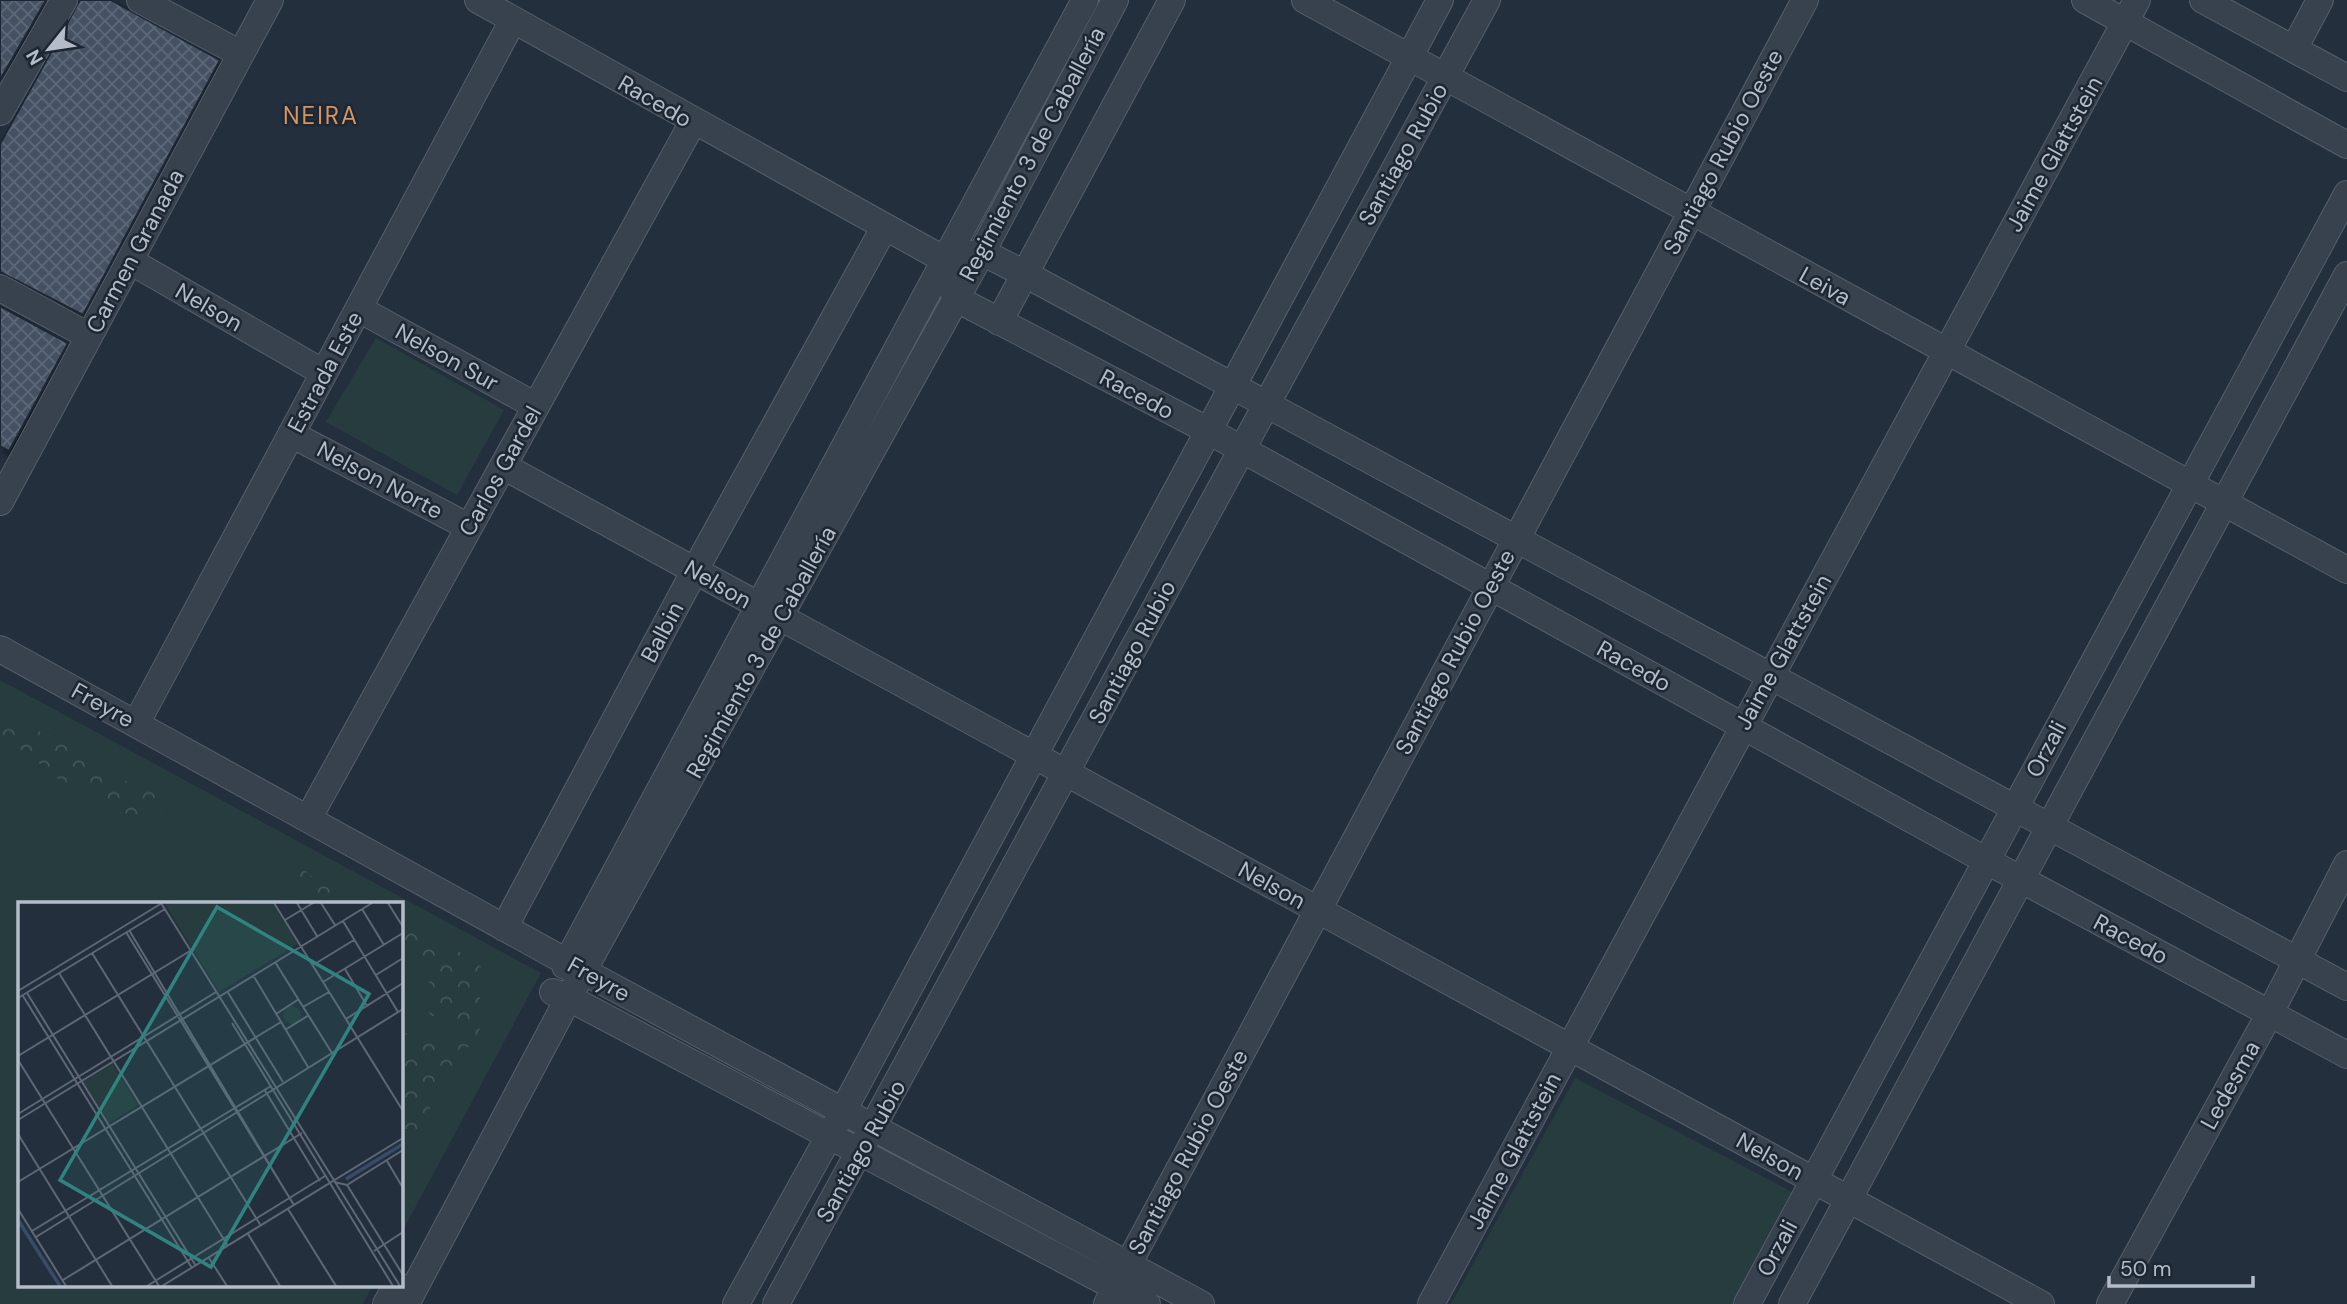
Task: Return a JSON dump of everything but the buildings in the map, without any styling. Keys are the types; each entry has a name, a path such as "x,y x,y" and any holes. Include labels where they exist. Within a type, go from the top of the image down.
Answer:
{"street":[{"path":"0,112 64,0"},
{"path":"140,0 242,54"},
{"name":"Carmen Granada","path":"0,502 8,467 89,336 270,0"},
{"name":"Racedo","path":"478,0 945,260"},
{"name":"Regimiento 3 de Caballería","path":"769,612 945,260 1085,0"},
{"name":"Regimiento 3 de Caballería","path":"402,1275 560,995 769,612 982,252 1115,0"},
{"path":"999,322 1172,0"},
{"name":"Leiva","path":"1305,0 2347,570"},
{"name":"Santiago Rubio","path":"736,1304 830,1136 1231,384 1440,0"},
{"name":"Santiago Rubio","path":"776,1304 875,1128 1486,0"},
{"name":"Santiago Rubio Oeste","path":"1117,1285 1805,0"},
{"path":"2085,0 2131,11 2347,145"},
{"path":"2203,0 2347,78"},
{"path":"2294,49 2320,0"},
{"name":"Jaime Glattstein","path":"1431,1304 1741,726 1772,676 2131,11"},
{"name":"Estrada Este","path":"136,724 513,20"},
{"name":"Carlos Gardel","path":"308,819 693,122"},
{"name":"Orzali","path":"1747,1304 2347,194"},
{"name":"Balbin","path":"504,928 695,570 884,228"},
{"path":"955,298 945,260 982,252 1266,402 2347,987"},
{"name":"Nelson","path":"130,261 324,373"},
{"name":"Orzali","path":"1792,1304 2019,878 2347,275"},
{"path":"0,288 89,336"},
{"name":"Racedo","path":"955,298 1207,430 1987,861 2347,1055"},
{"name":"Nelson Sur","path":"359,309 536,405"},
{"name":"Nelson Norte","path":"291,434 469,527"},
{"name":"Nelson","path":"503,466 2041,1304"},
{"name":"Freyre","path":"0,649 575,967 875,1128 1147,1304"},
{"name":"Ledesma","path":"2110,1304 2270,1013 2347,864"},
{"name":"Regimiento 3 de Caballería","path":"407,1304 560,995"},
{"name":"Freyre","path":"560,995 1117,1285 1201,1304"},
{"path":"386,1304 396,1286"}],"green space":[{"path":"376,338 504,410 457,495 326,422"},
{"path":"0,680 541,973 402,1232 402,902 18,902 18,1286 372,1286 363,1304 0,1304"},
{"path":"0,714 61,741 97,772 151,790 163,803 161,811 146,823 133,819 101,794 75,790 45,770 34,757 0,739"},
{"path":"297,863 319,883 344,889 368,902 324,901 305,894 286,877 288,864"},
{"path":"402,923 475,960 482,968 483,975 475,981 476,993 489,1010 472,1046 459,1050 447,1085 431,1102 426,1136 405,1148 402,1159 402,1039 406,1033 443,1041 455,1032 453,1023 442,1016 430,1016 426,999 430,985 428,976 402,947"},
{"path":"1575,1078 1796,1194 1738,1304 1451,1304"}],"district":[{"name":"NEIRA","path":"321,116"}]}
